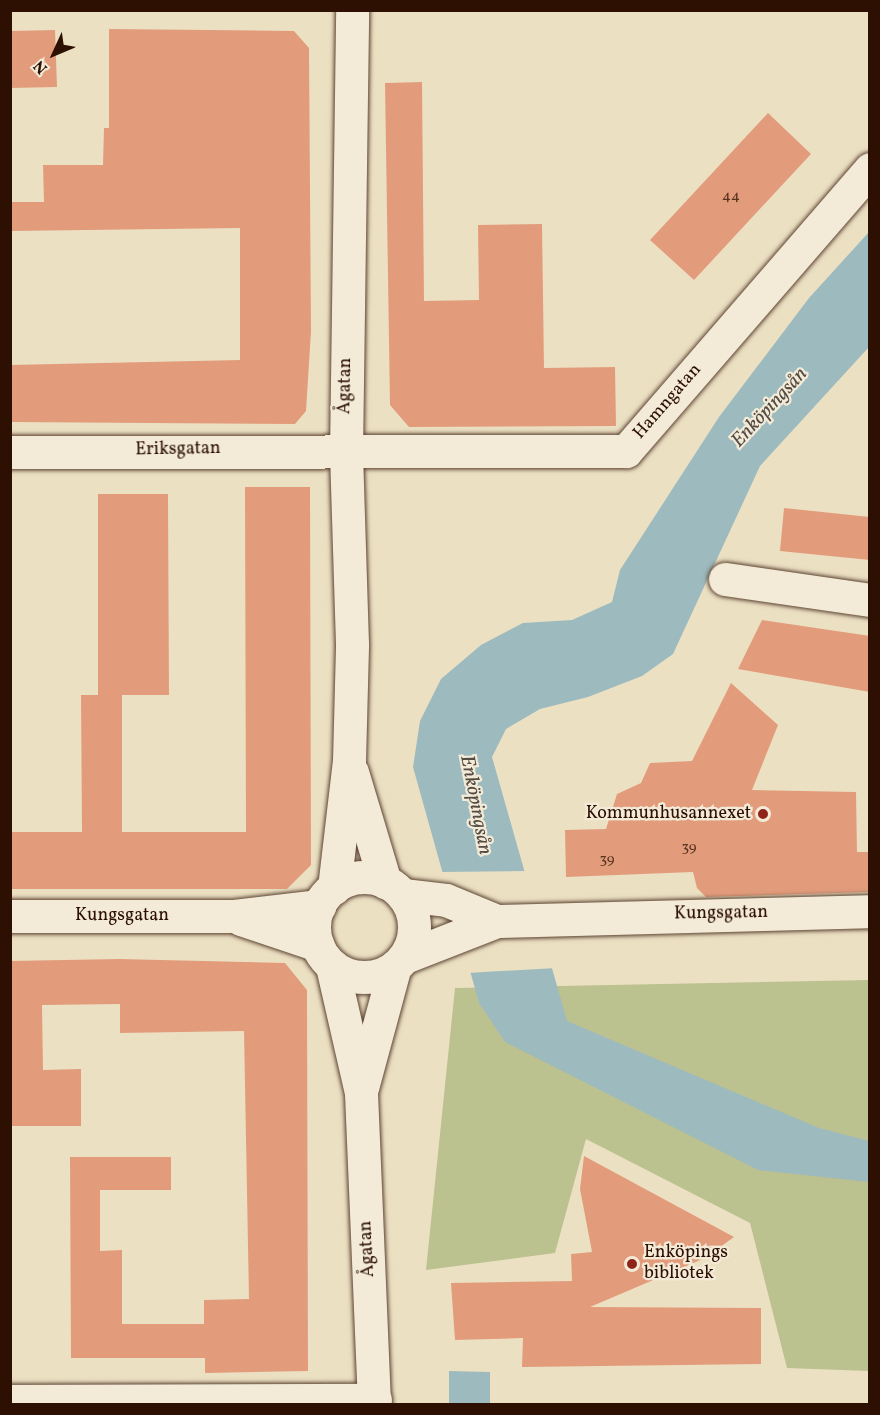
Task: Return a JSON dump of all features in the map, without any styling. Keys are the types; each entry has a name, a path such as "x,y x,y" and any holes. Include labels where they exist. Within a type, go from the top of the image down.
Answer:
{"street":[{"name":"Ågatan","path":"352,10 346,453 352,644 349,761 327,897 314,922 325,955 361,1093 375,1402"},
{"name":"Hamngatan","path":"346,453 626,451 870,169"},
{"name":"Eriksgatan","path":"10,452 346,453"},
{"path":"725,579 870,600"},
{"name":"Ågatan","path":"349,761 394,889 415,926 399,963 361,1093"},
{"path":"327,897 358,878 394,889 446,900 497,921"},
{"name":"Kungsgatan","path":"10,916 234,916 327,897"},
{"name":"Kungsgatan","path":"497,921 573,917 870,911"},
{"name":"Kungsgatan","path":"234,916 325,955"},
{"path":"325,955 362,978 497,921"},
{"path":"10,1401 375,1402"}],"green space":[{"path":"869,980 869,1371 787,1368 750,1223 586,1139 555,1253 426,1270 455,988"}],"water":[{"name":"Enköpingsån","path":"869,232 869,347 760,466 673,654 642,676 588,697 540,709 506,729 492,757 567,1021 819,1128 869,1141 869,1182 758,1170 505,1042 479,1003 413,767 420,721 441,679 481,645 523,623 572,620 612,602 620,570 719,417 809,298"},
{"path":"449,1371 490,1372 490,1404 449,1404"}],"pier":[{"path":"528,871 556,968 467,973 439,872"}],"building":[{"path":"109,29 294,31 309,48 311,331 306,411 295,424 10,422 10,365 240,360 240,228 10,231 10,202 44,202 43,165 103,165 104,128 109,128"},
{"path":"55,30 57,87 10,88 10,31"},
{"path":"422,82 424,301 479,300 478,225 542,224 544,368 615,367 616,426 409,427 390,405 385,83"},
{"path":"768,113 811,154 694,280 650,240"},
{"path":"245,487 310,487 311,865 287,889 10,889 10,832 82,832 81,695 98,695 98,494 168,494 169,695 122,695 122,832 246,832"},
{"path":"784,508 870,517 870,560 780,551"},
{"path":"762,620 870,636 870,692 738,669"},
{"name":"Kommunhusannexet","path":"731,683 778,725 752,790 856,792 857,852 870,852 870,892 706,897 697,888 693,872 566,877 565,830 606,829 617,794 641,783 650,763 692,761"},
{"path":"119,959 285,963 307,990 308,1371 205,1373 205,1358 71,1358 70,1157 171,1157 171,1190 100,1190 100,1251 122,1250 122,1324 204,1324 204,1300 249,1299 244,1031 120,1033 120,1004 42,1005 43,1070 81,1069 81,1126 10,1126 10,961"},
{"name":"Enköpings bibliotek","path":"584,1156 734,1237 705,1258 590,1307 761,1308 761,1364 522,1367 523,1338 455,1340 451,1283 572,1281 571,1254 592,1252 580,1189"}],"place":[{"name":"Kommunhusannexet","path":"763,814"},
{"name":"Enköpings bibliotek","path":"632,1264"}]}
